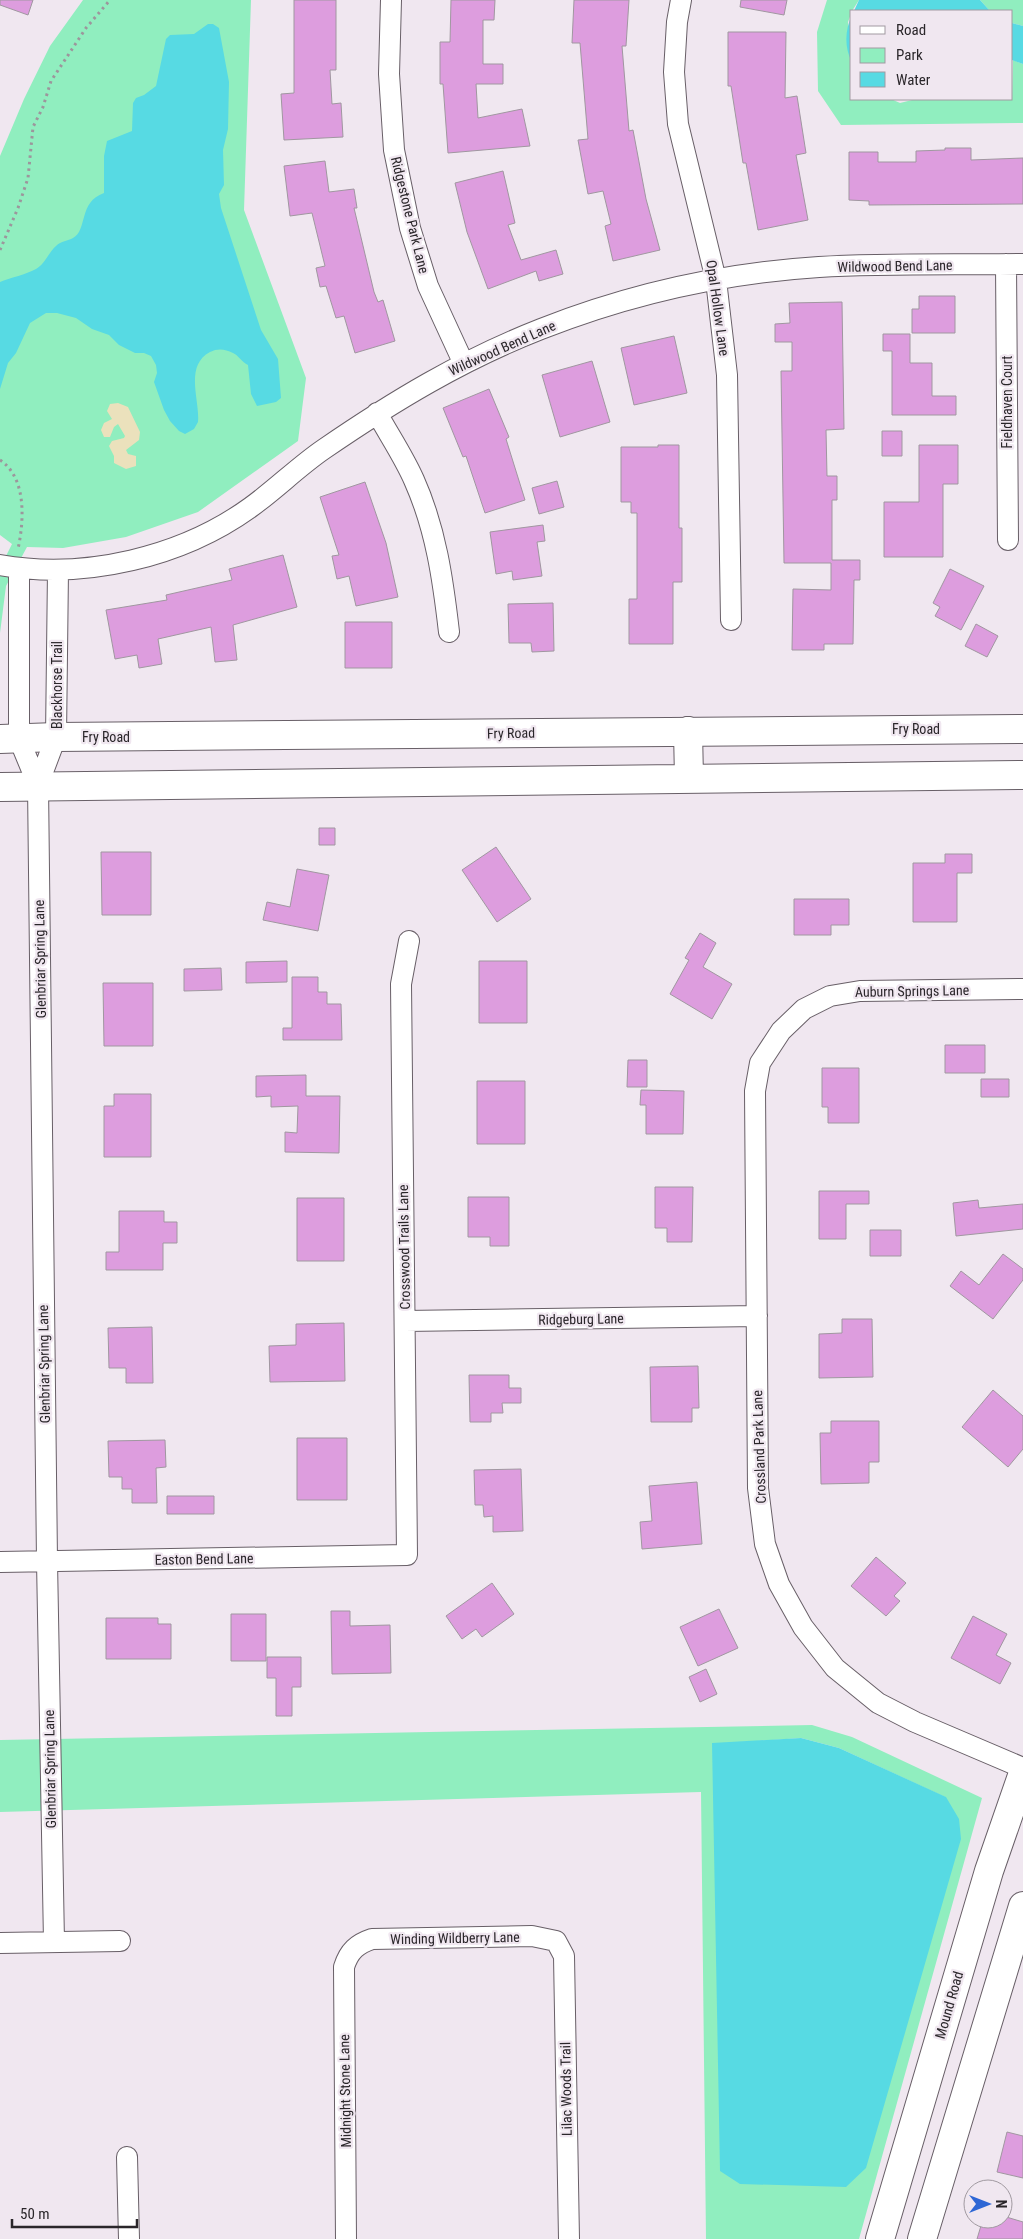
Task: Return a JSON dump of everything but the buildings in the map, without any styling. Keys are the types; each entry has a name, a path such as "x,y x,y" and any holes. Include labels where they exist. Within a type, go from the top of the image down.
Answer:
{"main road":[{"name":"Fry Road","path":"9,739 1023,728"},
{"path":"688,731 689,778"},
{"path":"0,787 38,785 1023,775"},
{"name":"Mound Road","path":"880,2239 989,1871 1023,1773"},
{"path":"922,2239 1023,1906"}],"street":[{"name":"Ridgestone Park Lane","path":"391,0 389,74 394,150 410,228 428,286 463,362"},
{"name":"Opal Hollow Lane","path":"681,0 677,22 674,72 678,124 716,280 727,375 731,620"},
{"name":"Wildwood Bend Lane","path":"10,567 58,570 109,564 148,556 203,536 250,508 320,452 377,413 463,362 540,329 605,306 668,289 716,280 820,267 1014,264"},
{"name":"Fieldhaven Court","path":"1008,540 1014,264"},
{"path":"377,413 414,479 430,523 442,572 448,632"},
{"path":"10,567 9,739 38,785"},
{"name":"Blackhorse Trail","path":"38,785 56,737 58,570"},
{"name":"Glenbriar Spring Lane","path":"38,785 47,1562 54,1942"},
{"name":"Crosswood Trails Lane","path":"407,1555 401,984 409,941"},
{"name":"Auburn Springs Lane","path":"804,1009 830,996 860,991 1023,989"},
{"name":"Crossland Park Lane","path":"804,1009 781,1031 760,1063 755,1091 758,1488 765,1544 779,1584 803,1627 835,1668 878,1703 915,1722 1023,1768"},
{"name":"Ridgeburg Lane","path":"404,1322 757,1316"},
{"name":"Easton Bend Lane","path":"0,1562 407,1555"},
{"name":"Winding Wildberry Lane","path":"356,1946 372,1940 532,1936 556,1941"},
{"path":"0,1943 120,1941"},
{"name":"Lilac Woods Trail","path":"556,1941 564,1956 569,2239"},
{"name":"Midnight Stone Lane","path":"346,2239 344,1967 348,1955 356,1946"},
{"path":"127,2157 128,2239"}],"path":[{"path":"0,250 18,208 28,178 33,127 43,106 51,81 86,28 110,0"},
{"path":"0,460 6,464 17,478 21,503 20,526"}],"green space":[{"path":"83,0 251,0 244,210 306,378 298,441 198,512 126,537 63,548 27,547 6,586 0,633 0,568 12,544 0,535 0,156 24,99 50,46"},
{"path":"827,0 859,0 853,10 850,10 848,22 850,100 893,100 900,103 912,100 1013,100 1013,60 1023,64 1023,123 841,125 818,91 817,32"},
{"path":"980,0 1023,0 1023,26 1013,23 1013,10 989,10"},
{"path":"812,1725 852,1737 982,1798 859,2239 706,2239 701,1792 0,1812 0,1740","holes":["801,1738 839,1748 945,1797 712,1744"]}],"sand":[{"path":"118,403 128,407 140,432 139,440 126,450 128,454 136,456 136,466 126,469 114,463 114,456 109,446 112,441 124,438 125,436 118,424 114,427 110,437 104,437 101,430 104,423 112,419 107,411 110,404"}],"water":[{"path":"859,0 980,0 989,10 854,10"},
{"path":"850,20 850,59 846,38"},
{"path":"1013,23 1023,26 1023,64 1013,60"},
{"path":"208,24 213,24 219,28 229,82 228,129 223,150 224,185 219,194 221,208 261,330 278,359 281,398 276,402 257,406 251,394 248,365 235,354 222,349 210,352 202,358 195,374 198,422 194,429 185,434 179,431 170,421 164,410 154,382 157,373 156,365 151,356 144,353 135,353 119,345 109,335 92,329 76,318 57,313 46,313 30,323 16,353 8,363 0,389 0,282 36,269 42,265 58,244 78,234 90,203 104,193 104,156 107,141 132,131 133,103 136,98 144,95 156,86 166,39 170,35 194,34"},
{"path":"801,1738 839,1748 946,1797 959,1819 961,1839 866,2168 846,2187 740,2184 720,2171 712,1743"}]}
